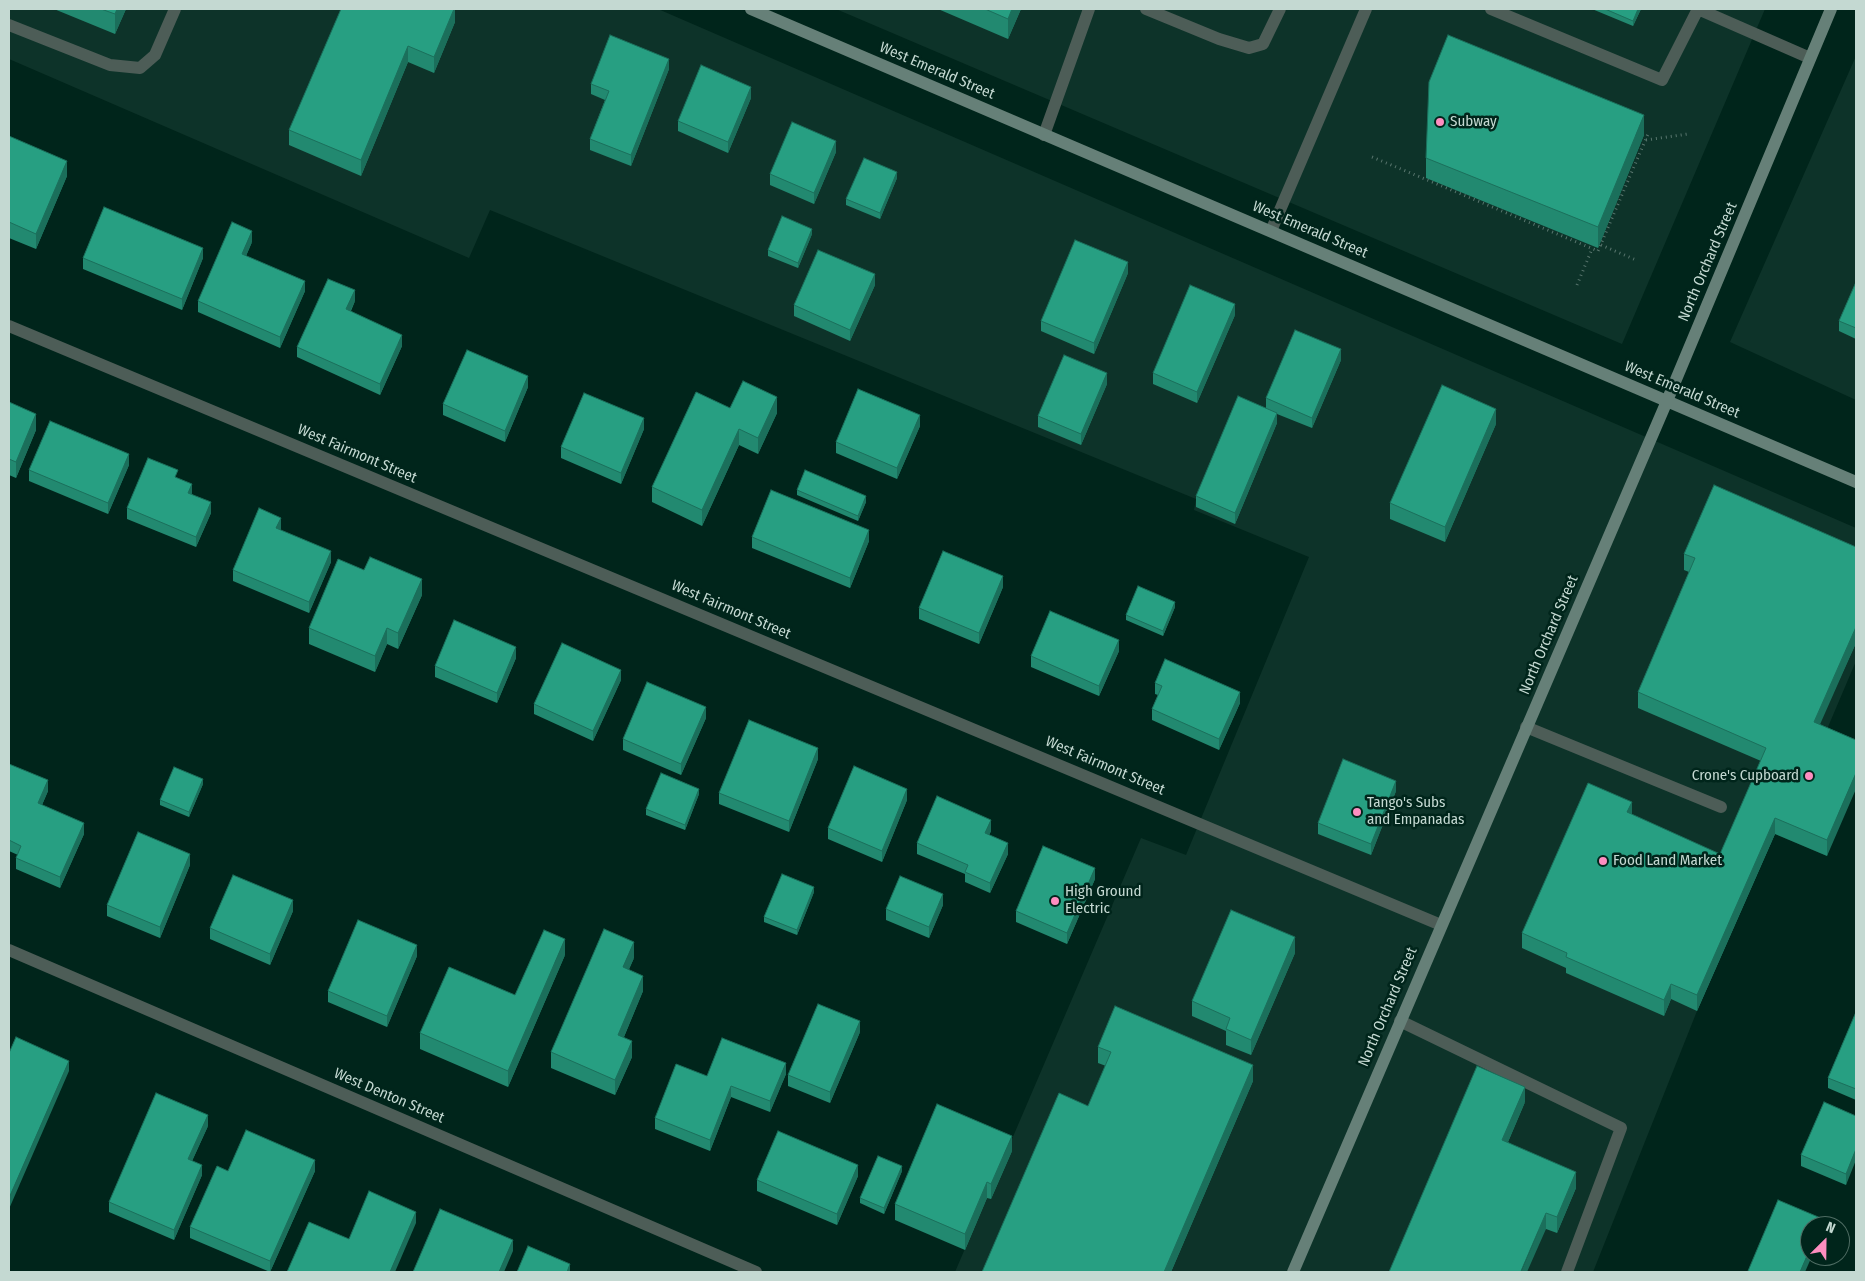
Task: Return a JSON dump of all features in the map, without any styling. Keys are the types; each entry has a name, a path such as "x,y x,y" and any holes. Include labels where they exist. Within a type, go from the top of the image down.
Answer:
{"main road":[{"name":"West Emerald Street","path":"751,9 1856,482"},
{"name":"North Orchard Street","path":"1293,1272 1667,401 1831,9"}],"street":[{"path":"9,25 110,65 140,68 155,55 175,9"},
{"path":"1044,135 1089,9"},
{"path":"1146,9 1219,39 1249,48 1263,44 1280,9"},
{"path":"1271,231 1366,9"},
{"path":"1491,9 1662,80 1698,9 1810,58"},
{"name":"West Fairmont Street","path":"9,326 1441,924"},
{"path":"1526,727 1721,807"},
{"name":"West Denton Street","path":"9,950 756,1272"},
{"path":"1400,1021 1620,1128 1567,1272"}],"path":[{"path":"1372,157 1598,251 1648,134"},
{"path":"1646,140 1688,134"},
{"path":"1601,245 1636,260"},
{"path":"1577,285 1592,249"}],"shaded area":[{"path":"9,9 658,9 1856,528 1856,661 1822,741 1827,856 1775,834 1697,1011 1593,1272 955,1272 1141,838 1186,855 1309,557 1194,510 1196,499 490,210 469,258 9,59"},
{"path":"836,9 1765,9 1622,344"},
{"path":"1856,56 1856,400 1730,342"}],"building":[{"path":"101,9 117,9 115,14"},
{"path":"341,9 454,9 434,57 408,46 361,160 289,130"},
{"path":"985,9 1012,9 1008,19"},
{"path":"1605,9 1638,9 1633,21"},
{"path":"610,35 669,59 631,155 590,139 609,91 591,84"},
{"path":"1448,35 1644,115 1598,227 1426,158 1429,82"},
{"path":"701,65 751,87 728,142 678,121"},
{"path":"792,122 836,141 814,193 770,174"},
{"path":"9,136 67,161 36,234 9,222"},
{"path":"864,158 897,172 880,213 846,199"},
{"path":"104,207 203,248 182,299 83,258"},
{"path":"782,216 812,229 798,263 768,250"},
{"path":"232,222 252,231 242,254 305,281 280,337 198,301"},
{"path":"1075,240 1128,262 1094,343 1041,321"},
{"path":"818,250 875,274 850,330 794,305"},
{"path":"328,279 355,290 346,309 402,335 380,384 297,347"},
{"path":"1856,282 1856,328 1839,321"},
{"path":"1190,285 1235,304 1197,392 1153,373"},
{"path":"1295,330 1341,349 1312,418 1266,398"},
{"path":"467,350 528,376 505,431 443,404"},
{"path":"1064,355 1107,373 1081,434 1038,416"},
{"path":"743,381 777,397 758,438 739,429 702,510 652,487 696,392 730,408"},
{"path":"1442,385 1496,409 1445,527 1390,503"},
{"path":"858,389 920,415 897,468 836,442"},
{"path":"584,393 644,418 621,473 561,447"},
{"path":"1238,396 1277,413 1235,513 1196,496"},
{"path":"9,402 36,414 16,462 9,459"},
{"path":"50,421 129,454 108,503 29,470"},
{"path":"148,458 178,470 175,477 192,484 188,493 211,502 196,537 127,508"},
{"path":"805,470 866,496 858,516 797,490"},
{"path":"1714,485 1856,547 1856,627 1814,722 1856,740 1856,773 1827,840 1775,818 1697,995 1671,984 1664,1000 1566,957 1567,953 1522,933 1588,783 1632,802 1627,812 1720,854 1766,748 1638,692 1695,558 1684,554"},
{"path":"771,490 869,530 850,578 752,537"},
{"path":"259,508 281,518 276,528 331,551 309,602 233,570"},
{"path":"943,551 1003,576 979,633 919,608"},
{"path":"370,557 422,579 398,633 387,628 375,656 309,628 338,559 364,570"},
{"path":"1138,586 1175,602 1163,631 1126,615"},
{"path":"1050,611 1119,640 1099,686 1031,656"},
{"path":"454,620 516,647 497,693 435,666"},
{"path":"562,643 621,670 593,731 534,704"},
{"path":"1165,659 1240,692 1219,739 1152,709 1162,686 1155,683"},
{"path":"647,682 706,707 681,764 623,739"},
{"path":"749,720 818,748 789,821 719,793"},
{"name":"Tango's Subs and Empanadas","path":"1343,759 1396,781 1371,844 1318,823"},
{"path":"9,764 48,780 38,803 84,823 60,877 16,858 21,846 9,840"},
{"path":"854,766 907,789 882,851 828,828"},
{"path":"174,767 203,779 189,812 160,800"},
{"path":"661,773 699,789 685,825 646,809"},
{"path":"937,796 991,820 985,833 1008,843 990,883 965,872 968,865 917,843"},
{"path":"138,832 190,854 160,927 107,905"},
{"name":"High Ground Electric","path":"1043,846 1095,868 1067,933 1016,911"},
{"path":"782,874 814,887 797,930 764,917"},
{"path":"233,875 293,900 270,954 210,928"},
{"path":"900,876 943,894 929,927 886,909"},
{"path":"1231,910 1295,937 1251,1040 1226,1029 1230,1018 1192,1001"},
{"path":"358,920 417,945 387,1016 328,991"},
{"path":"604,929 634,942 623,967 643,976 618,1035 632,1041 615,1080 551,1052"},
{"path":"544,930 565,939 508,1071 420,1033 449,967 515,995"},
{"path":"818,1004 860,1021 830,1092 788,1075"},
{"path":"1115,1006 1253,1065 1164,1272 982,1272 1059,1093 1088,1106 1111,1052 1098,1047"},
{"path":"1856,1012 1856,1089 1828,1078"},
{"path":"16,1037 69,1061 9,1198 9,1053"},
{"path":"722,1038 786,1063 770,1101 731,1086 710,1140 655,1118 676,1064 707,1076"},
{"path":"1477,1066 1525,1087 1502,1140 1576,1172 1557,1217 1546,1213 1521,1271 1525,1272 1389,1272"},
{"path":"156,1093 208,1115 188,1159 202,1165 174,1230 109,1202"},
{"path":"1824,1102 1856,1116 1856,1149 1846,1174 1801,1155"},
{"path":"937,1104 1012,1136 991,1184 987,1182 965,1234 895,1204"},
{"path":"246,1130 315,1160 270,1261 190,1227 217,1166 228,1171"},
{"path":"778,1131 858,1165 837,1214 757,1180"},
{"path":"878,1156 902,1166 884,1208 860,1198"},
{"path":"369,1191 416,1212 390,1272 287,1272 309,1222 349,1239"},
{"path":"1778,1200 1816,1216 1800,1216 1800,1266 1803,1266 1800,1272 1748,1271"},
{"path":"440,1209 513,1240 499,1272 413,1272"},
{"path":"528,1246 570,1264 567,1272 517,1272"}],"place":[{"name":"Subway","path":"1440,122"},
{"name":"Crone's Cupboard","path":"1809,776"},
{"name":"Tango's Subs and Empanadas","path":"1357,812"},
{"name":"Food Land Market","path":"1603,861"},
{"name":"High Ground Electric","path":"1055,901"}]}
